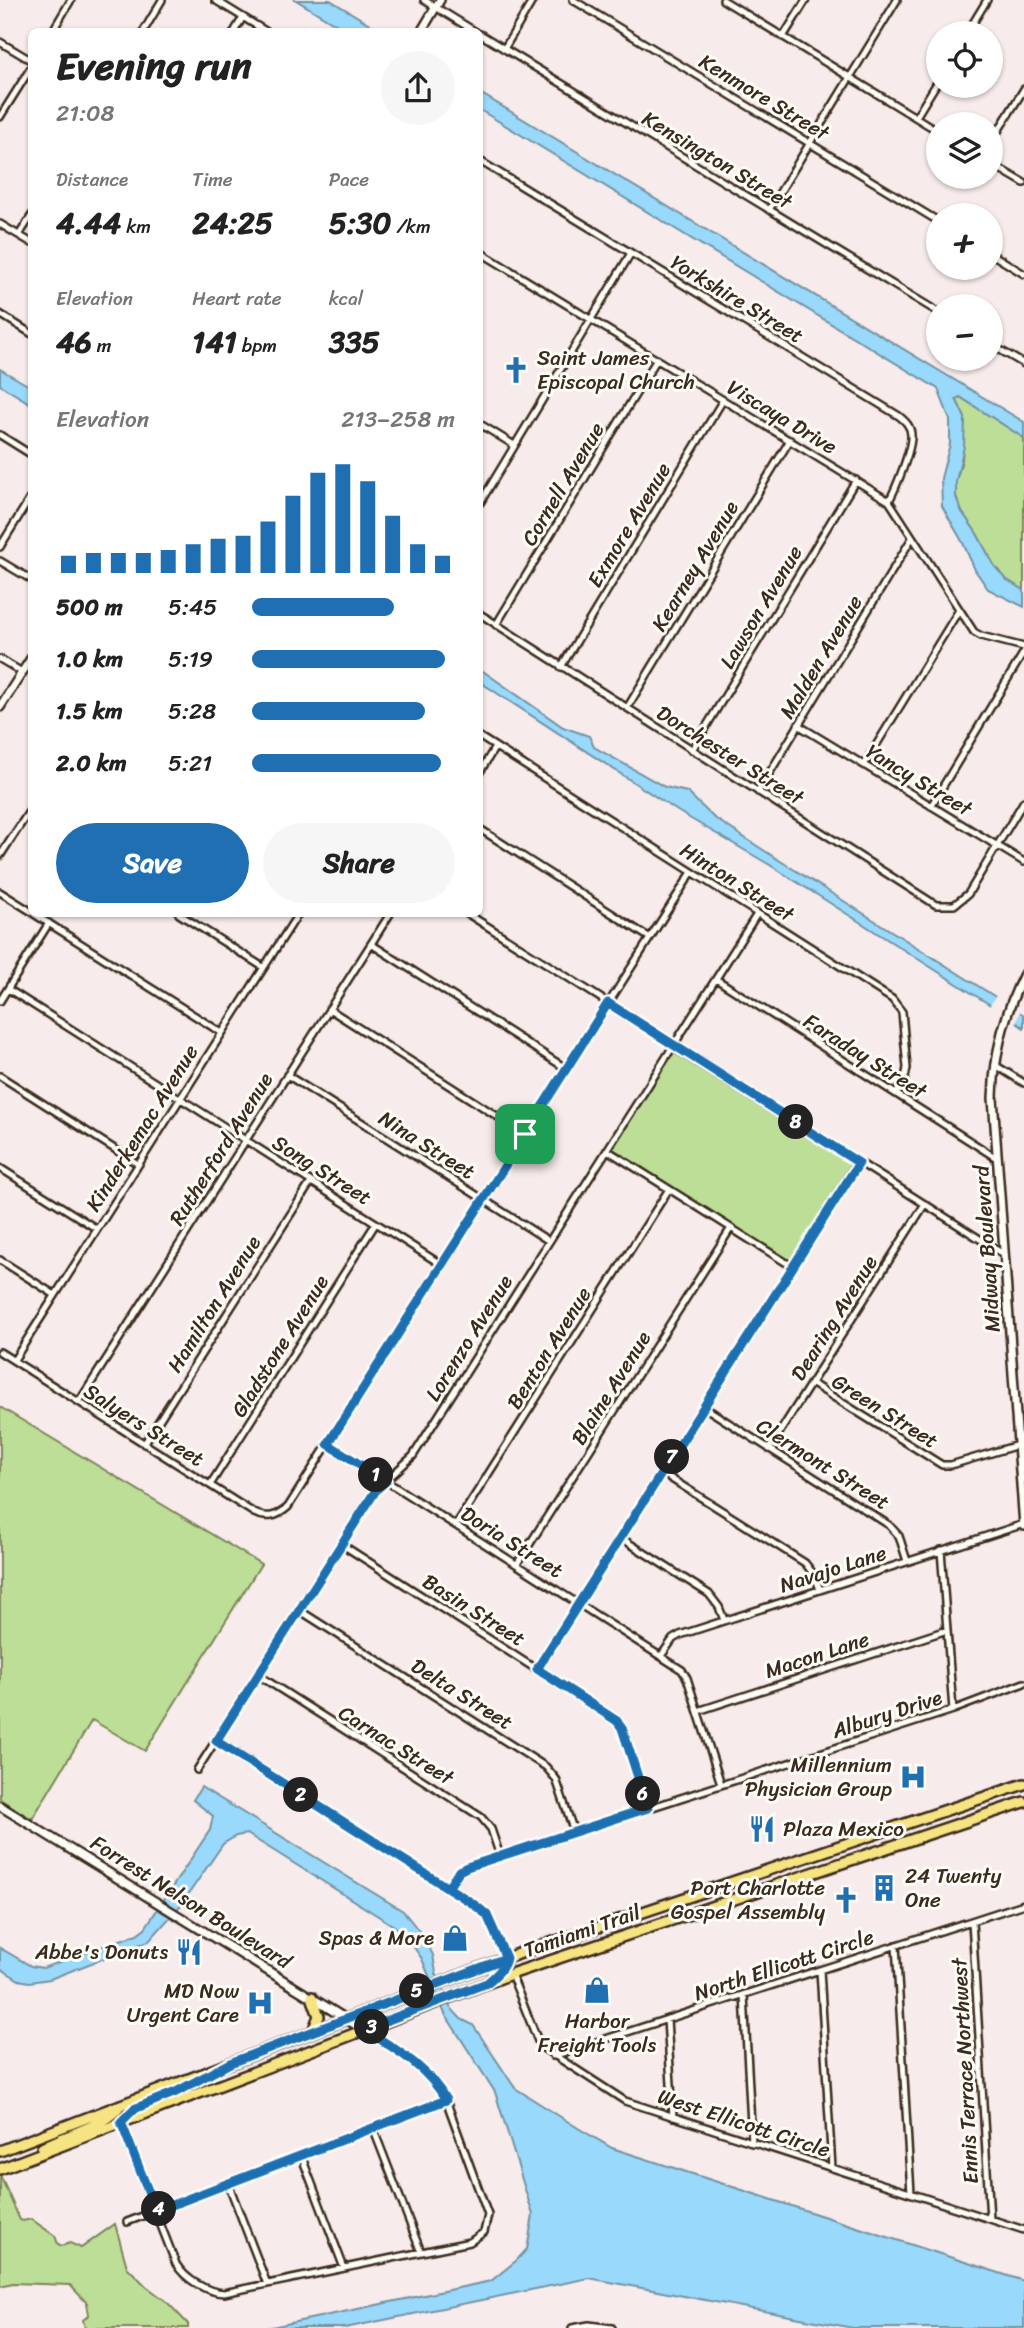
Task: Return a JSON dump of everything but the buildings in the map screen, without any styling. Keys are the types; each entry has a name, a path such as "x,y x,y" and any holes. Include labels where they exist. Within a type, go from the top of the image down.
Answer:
{"main road":[{"name":"Tamiami Trail","path":"0,2151 506,1958 1024,1784"},
{"name":"Tamiami Trail","path":"0,2169 511,1974 1024,1802"},
{"path":"511,1974 520,1960 538,1947"},
{"path":"487,1983 501,1969 506,1958"},
{"path":"312,1997 319,2016 313,2031"},
{"path":"121,2122 134,2109 176,2092 230,2063"},
{"path":"23,2160 58,2139 106,2119 121,2105"}],"street":[{"path":"54,28 71,0"},
{"path":"145,28 162,0"},
{"path":"215,0 261,28"},
{"name":"Kensington Street","path":"424,0 438,4 471,28"},
{"path":"504,49 533,0"},
{"name":"Kenmore Street","path":"573,0 926,214"},
{"path":"723,0 926,123"},
{"path":"783,37 806,0"},
{"path":"769,210 897,0"},
{"path":"974,21 987,0"},
{"path":"423,28 438,4"},
{"path":"236,28 243,17"},
{"name":"Kensington Street","path":"483,36 926,305"},
{"path":"0,42 28,60"},
{"path":"0,117 28,70"},
{"path":"1003,124 1024,91"},
{"path":"916,117 928,98"},
{"name":"Yorkshire Street","path":"483,163 899,416 908,424 912,436 898,485 889,500"},
{"path":"1003,171 1024,183"},
{"path":"19,235 28,221"},
{"path":"0,224 28,241"},
{"path":"483,498 631,253"},
{"name":"Viscaya Drive","path":"483,254 889,500 974,632 1024,647"},
{"path":"1003,261 1024,274"},
{"path":"0,314 28,332"},
{"path":"1003,352 1024,364"},
{"name":"Cornell Avenue","path":"496,625 657,359"},
{"name":"Exmore Avenue","path":"561,667 723,400"},
{"path":"483,426 514,445"},
{"path":"0,435 28,452"},
{"name":"Kearney Avenue","path":"627,708 790,440"},
{"name":"Lawson Avenue","path":"692,750 856,480"},
{"path":"0,547 28,502"},
{"name":"Malden Avenue","path":"758,792 912,538"},
{"path":"0,561 28,578"},
{"path":"864,765 959,610"},
{"name":"Dorchester Street","path":"483,616 936,905 954,905 966,896 997,846"},
{"path":"931,806 1024,652"},
{"path":"0,659 22,672"},
{"path":"0,707 28,663"},
{"name":"Yancy Street","path":"798,725 1024,862"},
{"name":"Hinton Street","path":"483,739 897,1004 902,1012 907,1068 904,1083 896,1094"},
{"path":"483,767 495,747"},
{"path":"997,846 1024,801"},
{"path":"0,856 28,819"},
{"path":"483,831 650,938"},
{"path":"328,1444 692,872"},
{"path":"0,892 28,910"},
{"name":"Lorenzo Avenue","path":"197,1770 376,1490 413,1456 757,914"},
{"path":"39,917 222,1033"},
{"path":"184,917 264,967"},
{"name":"Kinderkemac Avenue","path":"14,1360 296,917"},
{"name":"Rutherford Avenue","path":"79,1402 388,917"},
{"path":"473,917 1005,1255"},
{"path":"0,1001 49,923"},
{"path":"370,944 567,1069"},
{"name":"Midway Boulevard","path":"1024,974 1011,999 1004,1022 995,1065 993,1098 1021,1445 1024,1525"},
{"name":"Faraday Street","path":"716,979 998,1159"},
{"name":"Song Street","path":"8,989 442,1265"},
{"path":"329,1009 525,1134"},
{"path":"995,1065 1024,1083"},
{"name":"Nina Street","path":"287,1075 549,1241"},
{"path":"0,1076 138,1164"},
{"path":"607,1150 793,1267"},
{"path":"537,1669 859,1163"},
{"path":"0,1168 97,1229"},
{"name":"Hamilton Avenue","path":"145,1444 311,1182"},
{"name":"Benton Avenue","path":"456,1525 669,1189"},
{"name":"Dearing Avenue","path":"769,1449 925,1204"},
{"name":"Gladstone Avenue","path":"210,1485 376,1223"},
{"name":"Blaine Avenue","path":"517,1564 731,1228"},
{"path":"0,1260 55,1295"},
{"name":"Salyers Street","path":"0,1352 262,1517 273,1516 288,1507 328,1444"},
{"name":"Green Street","path":"811,1383 942,1465 951,1465 1021,1445"},
{"name":"Clermont Street","path":"704,1407 894,1529 907,1562"},
{"name":"Doria Street","path":"328,1444 682,1670 721,1784"},
{"path":"662,1473 805,1563 815,1576 820,1590"},
{"name":"Navajo Lane","path":"661,1656 673,1639 680,1635 1024,1525"},
{"path":"621,1538 709,1594 719,1606 724,1620"},
{"name":"Basin Street","path":"341,1544 617,1721 622,1728 648,1808"},
{"path":"941,1550 953,1710"},
{"name":"Delta Street","path":"299,1610 546,1767 556,1779 574,1832"},
{"name":"Macon Lane","path":"698,1711 947,1630"},
{"name":"Carnac Street","path":"258,1675 481,1817 491,1829 500,1856"},
{"name":"Albury Drive","path":"448,1888 459,1871 467,1867 953,1710 1024,1684"},
{"path":"216,1741 475,1905 487,1915 506,1958"},
{"name":"Forrest Nelson Boulevard","path":"0,1806 364,2029"},
{"name":"North Ellicott Circle","path":"553,2056 1024,1904"},
{"name":"Ennis Terrace Northwest","path":"972,1921 990,2219"},
{"path":"896,1945 911,2193"},
{"path":"820,1970 832,2168"},
{"name":"West Ellicott Circle","path":"511,1974 540,2046 625,2101 1024,2230"},
{"path":"744,1995 752,2143"},
{"path":"667,2019 673,2117"},
{"path":"121,2122 181,2272 206,2289 224,2293 470,2242 478,2238 488,2224 487,2208 446,2100 416,2063 364,2029"},
{"path":"127,2222 446,2100"},
{"path":"373,2128 421,2252"},
{"path":"301,2155 344,2268"},
{"path":"228,2183 267,2284"},
{"path":"572,2328 589,2325 611,2328"}],"green space":[{"path":"960,397 1024,438 1024,590 1007,580 995,567 962,512 956,496 965,418 956,399"},
{"path":"673,1052 851,1164 791,1262 612,1149"},
{"path":"0,1407 261,1564 145,1751 92,1720 32,1819 0,1799"},
{"path":"0,2175 20,2220 31,2219 55,2236 58,2244 62,2246 70,2243 81,2248 115,2224 127,2267 166,2301 188,2324 188,2328 85,2328 83,2320 89,2315 87,2303 70,2285 13,2283 0,2286"}],"water":[{"path":"296,0 330,0 376,28 342,28"},
{"path":"483,95 926,363 926,371 940,371 1024,422 1024,438 960,397 956,399 965,418 964,446 956,481 956,497 995,567 1007,580 1024,590 1024,607 988,589 975,570 942,506 941,478 950,444 950,420 938,389 483,112"},
{"path":"0,369 28,385 28,402 0,385"},
{"path":"483,671 563,727 589,736 594,747 665,787 687,792 713,817 1024,1015 1024,1028 770,865 679,812 483,684"},
{"path":"201,1787 403,1911 423,1936 433,1955 436,1973 450,2007 461,2019 473,2025 515,2088 612,2148 1024,2281 1024,2328 853,2328 589,2278 345,2328 267,2328 491,2281 527,2249 533,2215 495,2092 445,2014 422,1959 411,1943 394,1926 247,1834 236,1836 223,1844 181,1905 149,1941 50,1979 29,1982 19,1980 0,1968 0,1948 31,1966 43,1968 137,1934 145,1928 210,1830 213,1816 193,1800"}],"pier":[{"path":"997,994 1021,1009 1015,1026 989,1007"}],"place":[{"name":"Saint James Episcopal Church","path":"516,370"},
{"name":"Millennium Physician Group","path":"913,1777"},
{"name":"Plaza Mexico","path":"762,1829"},
{"name":"24 Twenty One","path":"884,1888"},
{"name":"Port Charlotte Gospel Assembly","path":"846,1900"},
{"name":"Spas & More","path":"455,1938"},
{"name":"Abbe's Donuts","path":"189,1952"},
{"name":"Harbor Freight Tools","path":"597,1990"},
{"name":"MD Now Urgent Care","path":"260,2003"}],"route":[{"path":"525,1134 328,1444 386,1481 376,1490 216,1741 448,1888 475,1905 487,1915 506,1958 506,1961 487,1983 364,2029 416,2063 446,2100 156,2211 121,2122 129,2112 176,2092 230,2063 506,1958 487,1915 448,1888 459,1871 648,1808 622,1728 617,1721 537,1669 859,1163 608,1003 525,1134"}]}
